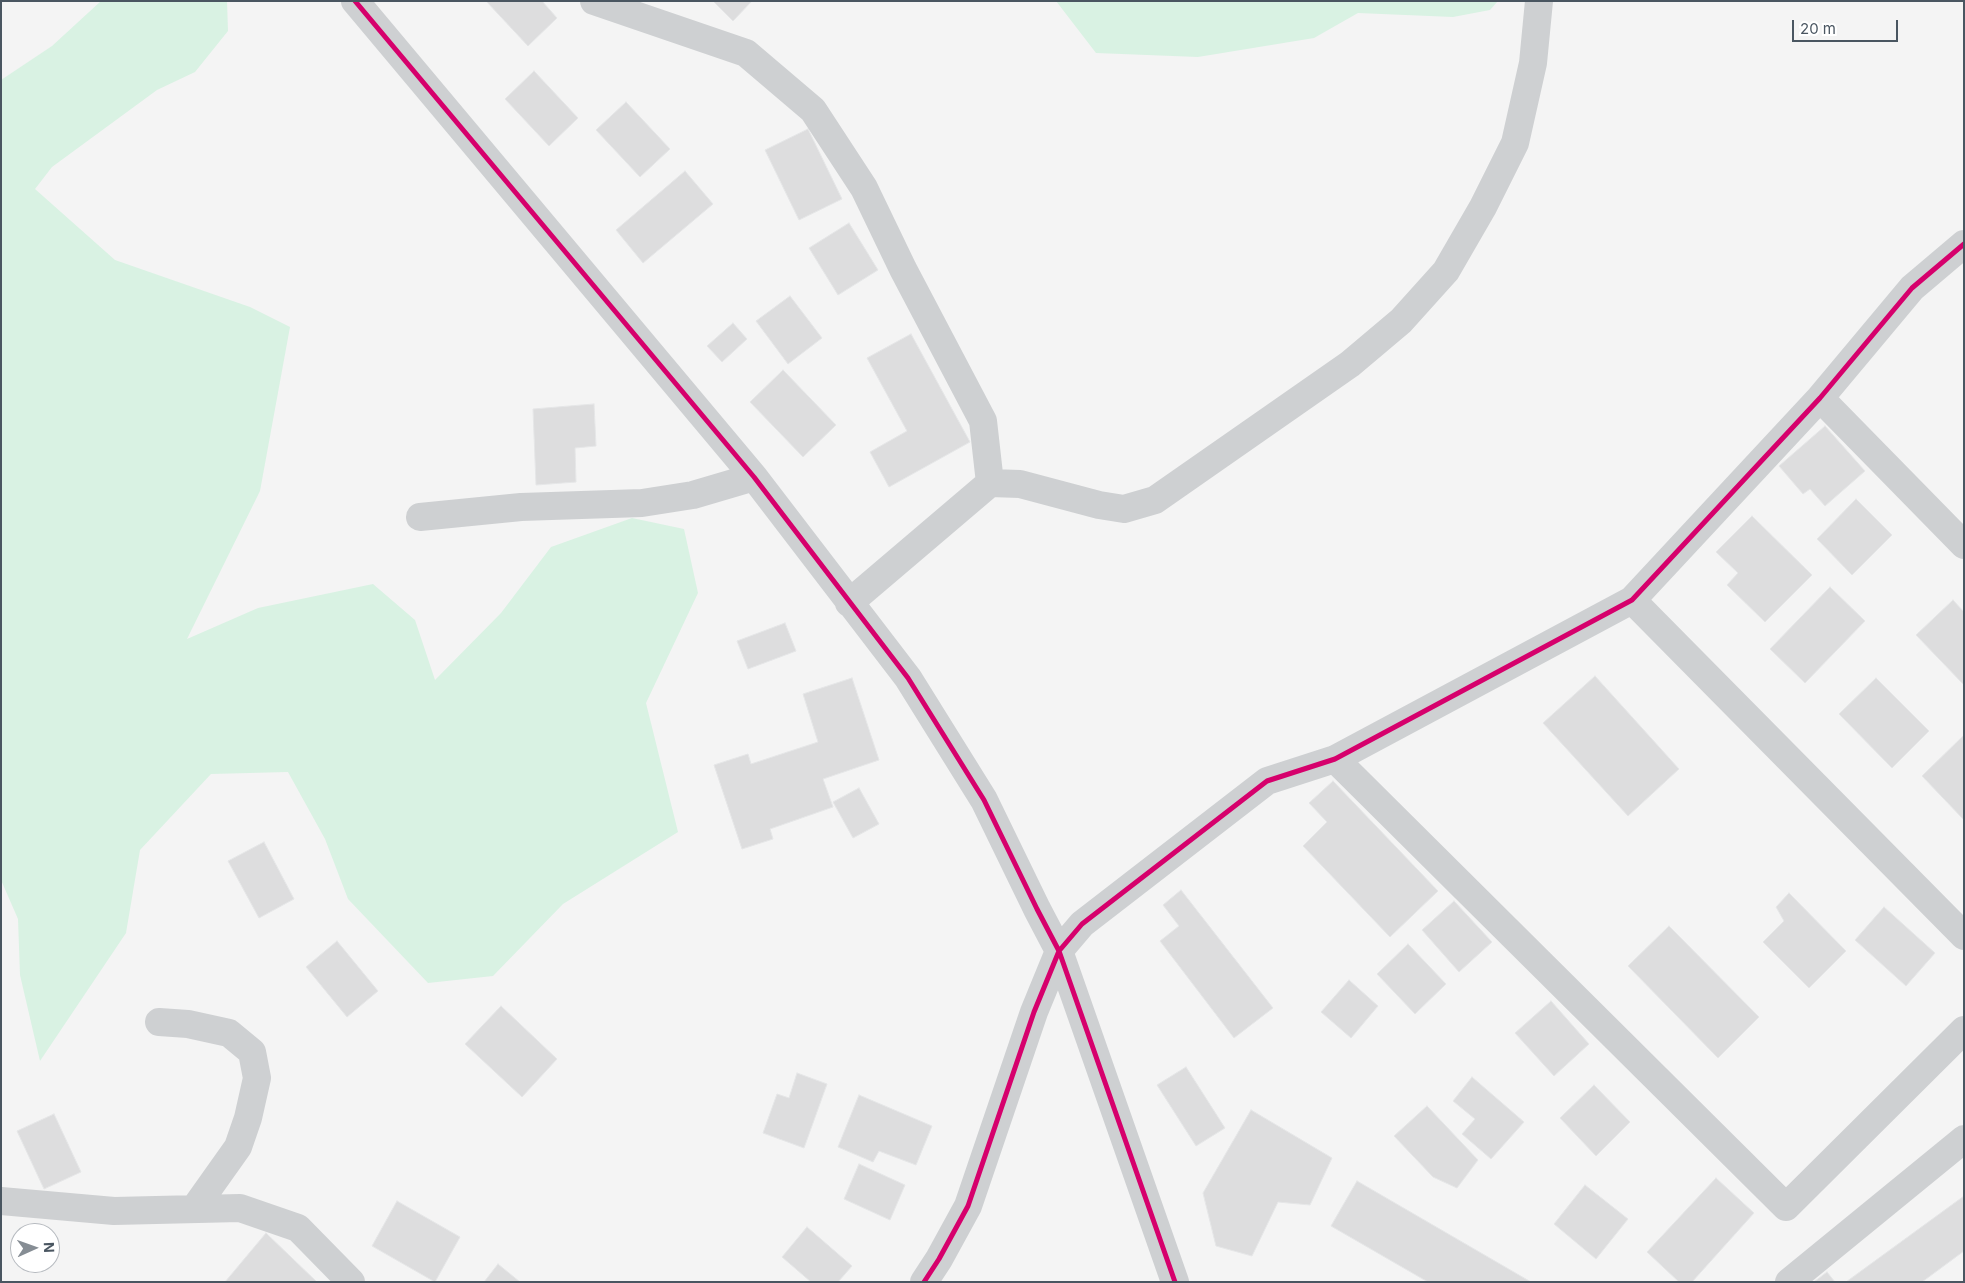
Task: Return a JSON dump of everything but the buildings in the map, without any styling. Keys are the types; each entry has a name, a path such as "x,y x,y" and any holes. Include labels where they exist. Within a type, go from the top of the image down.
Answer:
{"street":[{"path":"355,1 754,477 908,678 984,800 1037,909 1060,951 1175,1282"},
{"path":"594,1 746,53 813,110 864,188 903,269 983,421 990,483"},
{"path":"849,603 990,483 1020,484 1099,505 1124,509 1155,500 1350,364 1401,321 1446,271 1483,207 1515,144 1533,63 1539,1"},
{"path":"924,1282 968,1206 1034,1012 1060,951 1082,924 1267,781 1335,760 1632,600 1820,398 1912,288 1964,244"},
{"path":"1820,398 1964,545"},
{"path":"420,517 521,507 642,503 693,495 754,477"},
{"path":"1632,600 1964,936"},
{"path":"1335,760 1786,1206 1964,1030"},
{"path":"159,1022 188,1024 229,1033 252,1052 257,1078 248,1118 238,1147 194,1209"},
{"path":"1790,1282 1964,1139"},
{"path":"1,1201 114,1210 240,1208 298,1228 351,1282"}],"green space":[{"path":"101,1 227,1 228,31 195,72 157,90 52,167 35,189 115,260 250,307 290,327 260,491 187,639 258,608 373,584 415,620 435,680 501,613 551,547 632,518 684,529 698,593 646,703 678,832 563,904 493,976 428,983 348,899 325,839 288,772 211,774 140,850 126,933 40,1061 20,975 18,919 1,880 1,80 52,46"},
{"path":"1056,1 1498,1 1490,10 1453,17 1358,13 1314,38 1198,57 1096,53"}],"cycle path":[{"path":"355,1 754,477 908,678 984,800 1059,951 1175,1282"},
{"path":"924,1282 968,1206 1034,1012 1059,951 1082,924 1267,781 1335,759 1632,600 1820,398 1912,288 1964,244"}]}
